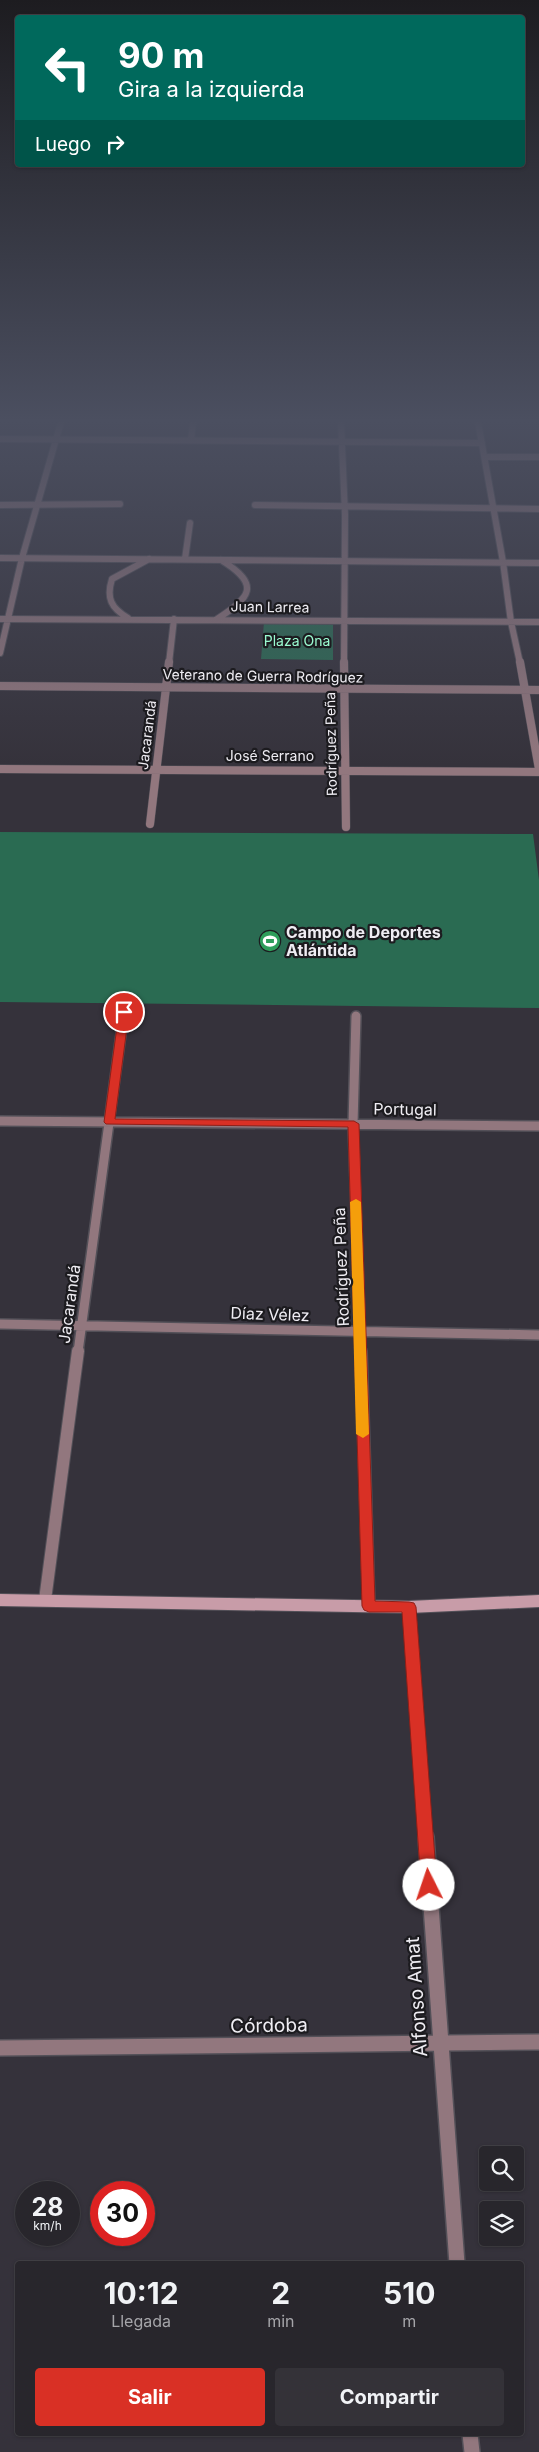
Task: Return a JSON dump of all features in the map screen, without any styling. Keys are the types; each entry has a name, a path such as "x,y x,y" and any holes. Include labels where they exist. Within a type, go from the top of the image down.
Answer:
{"main road":[{"path":"0,1600 409,1607 539,1601"}],"street":[{"path":"0,652 29,536"},
{"path":"185,559 188,536"},
{"name":"Rodríguez Peña","path":"343,536 346,827"},
{"path":"499,536 511,622 526,690 539,770"},
{"path":"0,558 539,563"},
{"path":"128,618 115,611 110,604 108,596 112,579 152,558"},
{"path":"216,619 244,599 247,590 241,574 220,559"},
{"name":"Juan Larrea","path":"0,619 128,618 539,622"},
{"name":"Jacarandá","path":"150,824 174,619"},
{"name":"Veterano de Guerra Rodríguez","path":"0,686 539,690"},
{"name":"José Serrano","path":"0,769 539,770"},
{"name":"Jacarandá","path":"45,1600 124,1012"},
{"name":"Rodríguez Peña","path":"356,1016 354,1124 359,1333 369,1606"},
{"name":"Portugal","path":"0,1121 539,1126"},
{"name":"Díaz Vélez","path":"0,1324 359,1333 539,1335"},
{"name":"Alfonso Amat","path":"409,1607 457,2261"},
{"name":"Córdoba","path":"0,2048 539,2042"},
{"path":"470,2436 472,2452"}],"green space":[{"name":"Plaza Ona","path":"264,622 333,623 333,660 261,659"},
{"name":"Campo de Deportes Atlántida","path":"0,832 533,834 539,880 539,1008 0,1002"}],"slow traffic":[{"path":"356,1202 363,1434"}],"place":[{"name":"Campo de Deportes Atlántida","path":"270,941"}],"route":[{"path":"124,1012 110,1122 354,1124 359,1333 369,1606 409,1607 429,1885"}]}
